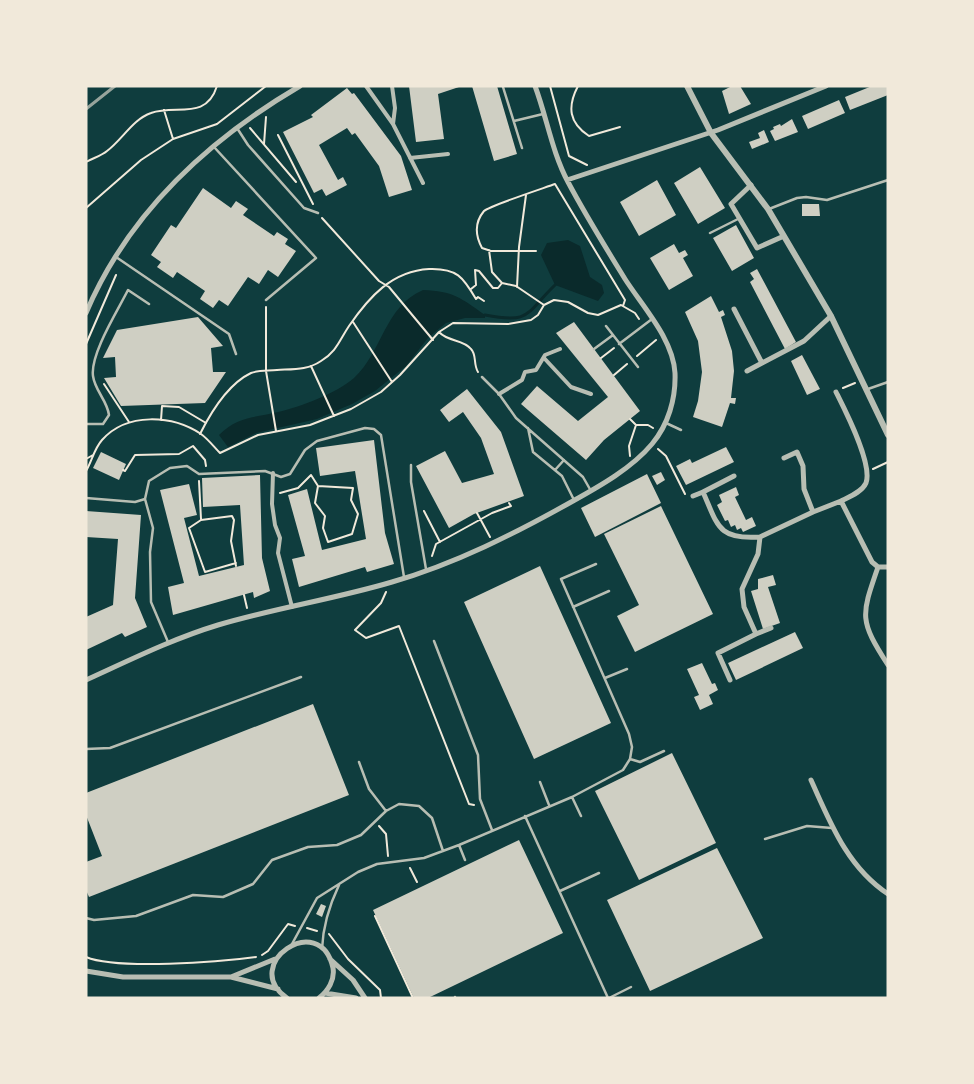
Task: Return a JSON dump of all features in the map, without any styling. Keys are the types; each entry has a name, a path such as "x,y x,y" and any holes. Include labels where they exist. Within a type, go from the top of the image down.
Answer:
{"street":[{"path":"86,313 115,256 154,203 213,146 300,86"},
{"path":"366,86 393,124 423,183"},
{"path":"392,86 395,108 393,124"},
{"path":"86,680 168,642 249,618 391,583 426,571 493,542 591,491 631,463 652,444 666,423 674,397 675,371 667,346 652,319 600,239 567,180 553,147 544,113 534,86"},
{"path":"687,86 711,133 768,210 831,316 888,434"},
{"path":"567,180 711,133 826,86"},
{"path":"410,158 448,154"},
{"path":"751,185 730,204 757,248 784,236"},
{"path":"734,308 762,363"},
{"path":"747,372 804,341 831,316"},
{"path":"499,394 522,380 525,372 536,370 544,358 560,349"},
{"path":"544,358 572,387 591,394"},
{"path":"703,492 717,523 727,535 741,538 760,537 858,492 866,484 867,472 859,442 836,392"},
{"path":"784,458 797,452 803,466 804,489 813,512"},
{"path":"273,473 272,494 275,525 280,538 278,553 292,607"},
{"path":"693,496 734,476"},
{"path":"841,501 872,562 878,567 888,567"},
{"path":"756,634 744,607 742,589 758,554 760,537"},
{"path":"878,567 867,597 864,613 867,625 888,665"},
{"path":"730,680 718,654 771,628"},
{"path":"810,780 832,828 854,863 888,894"},
{"path":"278,990 273,971 276,959 282,950 292,944 304,942 322,949 353,980 365,998"},
{"path":"319,998 325,994 332,977 330,958"},
{"path":"231,977 276,959"},
{"path":"86,971 123,977 231,977 278,990 285,997"},
{"path":"325,994 356,998"}],"lane":[{"path":"503,87 522,148"},
{"path":"514,121 544,113"},
{"path":"237,128 248,146 304,208 318,213"},
{"path":"213,146 316,258 266,300"},
{"path":"768,210 797,198 806,197 827,200 888,180"},
{"path":"710,233 739,218"},
{"path":"115,256 230,334 236,354"},
{"path":"86,424 103,424 109,415 108,405 96,388 92,374 96,357 128,290 149,304"},
{"path":"620,344 652,319"},
{"path":"606,326 638,367"},
{"path":"594,349 613,335"},
{"path":"482,377 499,394 516,418 583,477 591,491"},
{"path":"866,390 888,382"},
{"path":"666,423 681,430"},
{"path":"168,642 151,602 150,552 153,528 145,499 149,481 170,468 187,466 200,474 266,470 281,476 290,474 305,450 318,441 365,428 374,429 381,435 404,578"},
{"path":"528,428 533,452 562,476 574,500"},
{"path":"555,470 564,460"},
{"path":"411,465 411,482 426,571"},
{"path":"86,498 135,502 145,499"},
{"path":"292,944 317,898 358,872 377,864 407,861 443,852 549,805 572,797 623,770 630,759 632,747 629,734 561,579 596,564"},
{"path":"574,606 610,591"},
{"path":"434,640 478,755 480,799 492,830"},
{"path":"605,678 627,669"},
{"path":"86,750 110,748 301,676"},
{"path":"630,759 640,762 664,751"},
{"path":"359,762 369,789 386,811"},
{"path":"540,782 549,805"},
{"path":"572,797 581,816"},
{"path":"86,918 94,920 136,916 192,894 223,897 253,884 272,860 308,847 337,845 361,835 386,811 399,804 419,806 432,818 443,852"},
{"path":"525,816 609,998 631,988"},
{"path":"765,839 807,826 832,828"},
{"path":"459,845 465,860"},
{"path":"560,891 599,873"},
{"path":"322,949 322,932 329,907 339,884"}],"path":[{"path":"86,162 106,153 136,122 149,113 164,110 193,110 207,103 217,86"},
{"path":"86,208 141,160 173,139 217,124 266,86"},
{"path":"550,86 569,156 580,163 601,168"},
{"path":"578,86 572,108 574,122 581,131 589,136 620,127"},
{"path":"264,144 268,123 265,109"},
{"path":"164,110 173,139"},
{"path":"246,122 296,182"},
{"path":"278,135 318,213 367,269 401,301 432,339"},
{"path":"286,187 301,180"},
{"path":"536,251 489,250 482,248 477,238 476,223 485,209 555,184 625,300 623,306"},
{"path":"517,287 519,250 526,195"},
{"path":"489,250 492,272 502,283 517,287 544,305"},
{"path":"86,344 122,261"},
{"path":"200,434 217,406 235,385 252,373 303,369 334,353 352,322 385,285 396,277 418,270 439,269 455,272 464,279 476,299 478,297 484,301"},
{"path":"470,290 476,285 475,270 479,271 493,288 498,288 502,283"},
{"path":"266,300 266,371 276,431"},
{"path":"86,471 102,440 129,422 147,419 169,421 200,434 220,453 258,435 310,425 334,414 351,409 374,396 439,332 453,323 508,324 531,320 538,315 544,305 554,300 568,302 588,313 598,315 623,306 635,312 639,318"},
{"path":"352,322 391,381"},
{"path":"439,332 446,338 468,346 473,350 476,369 482,377"},
{"path":"601,358 620,344"},
{"path":"311,366 334,414"},
{"path":"92,374 106,386 129,422"},
{"path":"836,392 861,380"},
{"path":"161,420 162,406 178,407 206,423"},
{"path":"630,419 636,425 648,425 660,431"},
{"path":"631,463 629,446 636,425"},
{"path":"652,444 666,456 687,499 693,496"},
{"path":"123,470 125,471 135,455 179,454 193,446 205,460 208,473"},
{"path":"86,459 94,454"},
{"path":"867,472 888,462"},
{"path":"200,474 201,520"},
{"path":"272,494 298,488 311,475 318,486 316,503 325,516 324,528 328,542 352,534 358,514 351,500 353,488 318,486"},
{"path":"432,568 433,548 440,542 481,519 511,506 509,503"},
{"path":"422,509 440,542"},
{"path":"477,512 493,542"},
{"path":"232,516 234,520 230,542 236,564 205,572 189,528 201,520 232,516"},
{"path":"391,583 381,603 355,630 366,638 398,626 469,804 482,806"},
{"path":"244,595 249,618"},
{"path":"376,821 386,834 388,863"},
{"path":"407,861 417,882"},
{"path":"376,916 413,998"},
{"path":"86,957 118,963 251,958 268,951 288,924 331,934 348,959 380,990 381,998"}],"water":[{"path":"568,240 580,246 590,277 602,285 604,293 598,301 555,285 541,255 547,243"},
{"path":"423,290 456,296 485,315 485,318 465,318 446,323 428,338 406,366 375,391 352,404 317,419 256,433 228,447 219,435 233,424 307,403 347,384 364,367 400,307"}],"building":[{"path":"409,86 462,86 438,94 444,139 416,142"},
{"path":"472,86 497,86 517,154 494,161"},
{"path":"732,86 740,86 751,104 729,114 722,91"},
{"path":"872,86 888,86 888,95 850,110 845,97"},
{"path":"347,88 352,94 354,93 401,156 412,190 389,197 379,166 355,133 352,135 347,128 319,145 338,180 343,177 347,185 326,196 322,189 314,193 283,132 313,117 311,115"},
{"path":"839,100 845,113 808,129 802,116"},
{"path":"792,119 798,132 775,141 770,131 774,129 773,127 780,124 781,126"},
{"path":"764,130 769,142 752,149 749,142 760,138 758,133"},
{"path":"700,167 725,208 698,224 674,183"},
{"path":"657,180 676,215 639,236 620,202"},
{"path":"203,188 231,208 236,201 248,209 243,215 274,236 277,232 288,239 285,244 296,251 278,277 268,270 259,284 248,277 228,306 219,300 213,308 200,299 205,291 177,272 173,278 157,267 161,262 151,255 171,225 176,228"},
{"path":"802,204 819,204 820,216 802,216"},
{"path":"736,225 754,258 732,271 713,238"},
{"path":"674,244 679,253 685,250 688,255 683,258 693,276 669,290 650,258"},
{"path":"757,269 796,342 785,349 750,282 754,279 750,273"},
{"path":"711,296 719,312 723,310 725,315 721,317 732,351 734,371 731,398 736,398 735,404 730,403 722,427 693,417 698,401 702,372 698,341 685,312"},
{"path":"198,317 223,346 211,348 213,372 226,372 205,403 121,406 104,378 116,377 115,357 103,358 117,330"},
{"path":"574,322 640,411 604,440 586,460 521,404 537,386 578,421 608,397 556,333"},
{"path":"802,355 820,389 807,395 791,361"},
{"path":"467,389 501,432 524,496 474,514 449,528 416,466 445,451 462,483 494,474 481,438 463,412 449,422 440,410"},
{"path":"374,440 385,533 394,564 367,572 365,567 299,587 292,559 305,556 288,495 307,489 322,550 366,539 355,471 320,476 316,448"},
{"path":"726,447 734,462 686,485 676,466 690,459 692,463"},
{"path":"101,452 126,464 119,480 93,468"},
{"path":"661,472 665,480 657,485 652,476"},
{"path":"647,474 661,503 595,537 581,508"},
{"path":"260,475 262,558 270,591 254,598 253,592 173,615 168,587 184,583 160,490 189,484 197,515 184,518 199,576 244,565 240,505 203,507 202,478"},
{"path":"736,487 739,495 735,497 746,520 752,517 756,526 743,532 741,528 737,530 735,525 731,527 728,520 725,521 717,505 722,502 719,495"},
{"path":"661,506 713,614 635,652 617,616 639,605 604,534"},
{"path":"86,511 141,515 135,598 147,627 125,637 122,633 86,650 86,617 113,605 118,539 86,537"},
{"path":"540,566 611,723 534,759 464,602"},
{"path":"773,575 776,585 768,587 780,623 763,629 751,591 758,589 758,579"},
{"path":"795,632 803,648 736,680 728,663"},
{"path":"702,663 712,684 715,683 718,690 709,695 713,704 700,710 694,697 699,695 687,669"},
{"path":"313,704 349,795 89,897 86,890 86,862 102,856 86,815 86,793"},
{"path":"672,753 716,843 639,880 595,791"},
{"path":"519,840 563,933 428,998 414,998 373,910"},
{"path":"717,848 763,938 650,991 607,900"},
{"path":"321,904 326,906 322,917 316,914"}],"waterway":[{"path":"485,315 519,317 532,310 555,285"}],"railway":[{"path":"86,109 115,86"}]}
